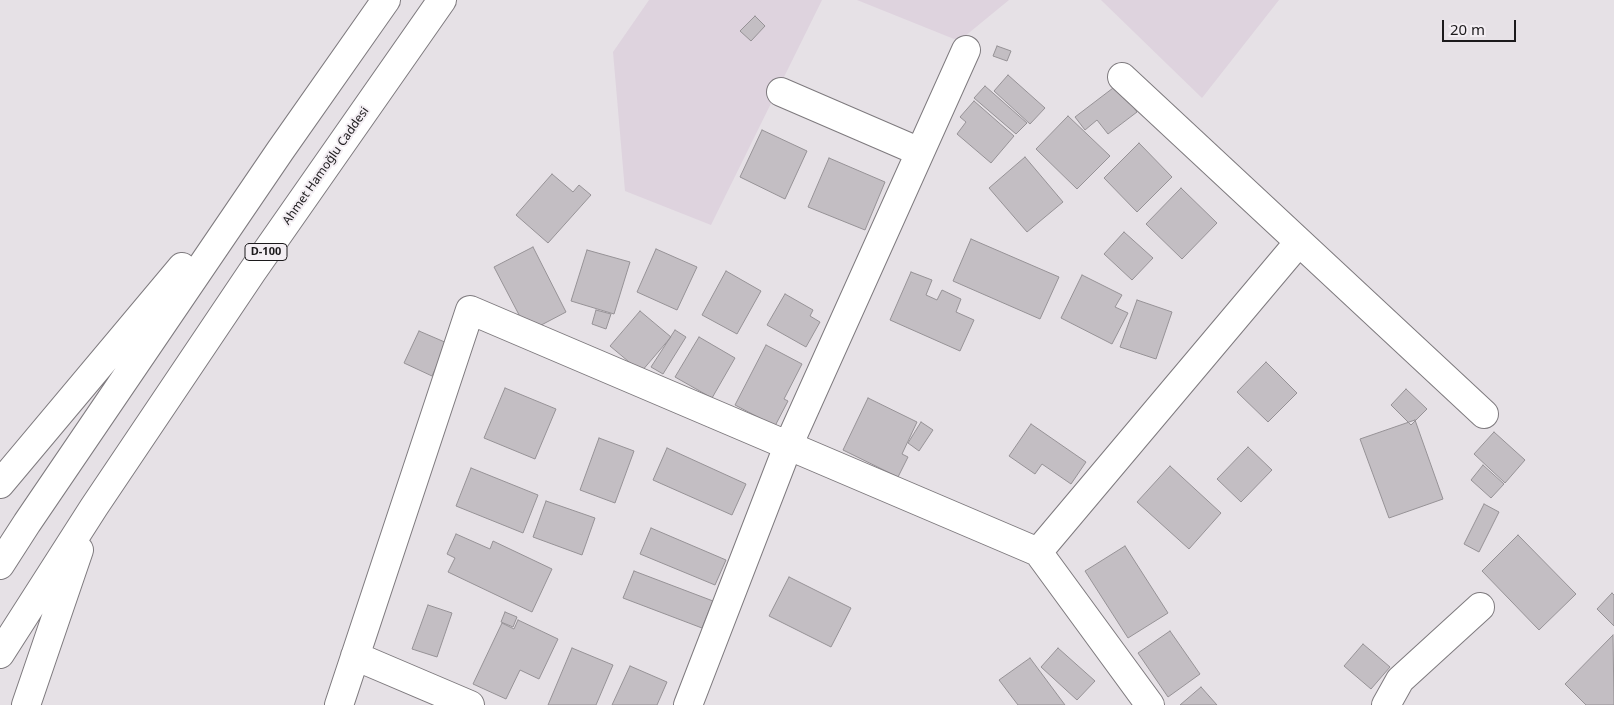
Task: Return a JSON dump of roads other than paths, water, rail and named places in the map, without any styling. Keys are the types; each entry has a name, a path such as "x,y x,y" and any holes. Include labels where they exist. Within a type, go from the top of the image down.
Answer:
{"main road":[{"path":"0,565 26,523 386,0"},
{"name":"Ahmet Hamoğlu Caddesi","path":"94,507 252,272 442,0"},
{"path":"688,705 788,446 966,50"},
{"path":"1122,77 1484,414"},
{"path":"781,92 920,152"},
{"path":"0,484 280,152"},
{"path":"1038,552 1299,242"},
{"path":"339,705 470,310 1038,552 1150,705"},
{"path":"26,705 94,507"},
{"name":"D-100","path":"0,654 94,507"},
{"path":"1386,705 1400,680 1480,607"},
{"path":"355,656 470,705"}]}
